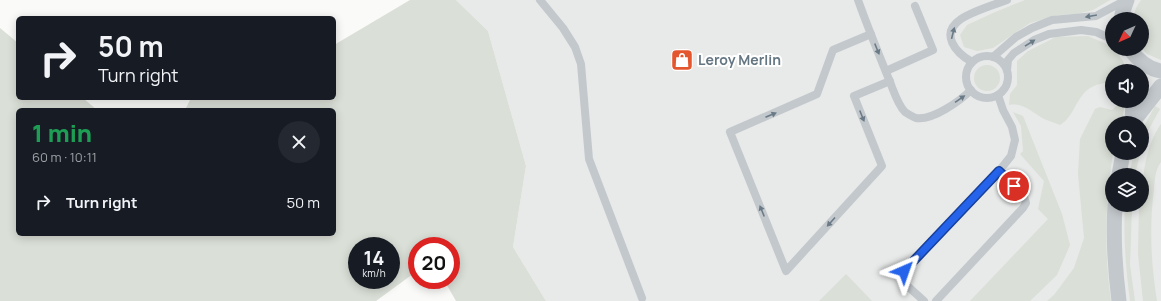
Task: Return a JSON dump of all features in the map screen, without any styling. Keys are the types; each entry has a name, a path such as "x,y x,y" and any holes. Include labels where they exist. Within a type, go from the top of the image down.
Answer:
{"street":[{"path":"1123,12 1127,0"},
{"path":"1133,59 1161,70"},
{"path":"1137,116 1161,86"},
{"path":"1115,212 1115,273 1119,301"}],"lane":[{"path":"540,0 575,47 581,64 588,159 642,298"},
{"path":"858,0 899,103 905,112 914,118 923,119 935,115 971,90"},
{"path":"972,62 956,50 951,40 955,25 961,19 1007,0"},
{"path":"993,57 1016,37 1032,28 1052,20 1096,16 1127,0"},
{"path":"886,71 933,50 915,6"},
{"path":"1007,70 1000,60 985,56 972,62 967,72 967,80 971,90 980,96 991,97 1004,90 1008,76 1008,60 1034,40 1049,34 1081,30 1096,32 1105,36"},
{"path":"871,34 832,50 817,94 730,132 786,271 882,166 854,96 890,81"},
{"path":"924,301 904,282 902,276 904,271 1012,156 1015,140 1012,127 1003,110 998,94"},
{"path":"936,301 1026,203 1022,194 999,171"}],"shaded area":[{"path":"410,0 456,0 488,31 526,166 513,247 546,301 456,301 449,289 460,289 460,237 408,237 408,278 400,283 400,237 348,237 348,289 392,289 376,301 0,301 0,28 16,41 16,100 85,100 95,108 16,108 16,236 336,236 336,108 186,108 190,100 336,100 336,44"},
{"path":"456,0 1161,0 1161,301 546,301 513,247 526,166 488,31"},
{"path":"1025,0 1110,0 1093,10 1077,14 1058,15 1030,23 993,48 977,51 964,47 960,35 967,25"},
{"path":"1141,0 1161,0 1161,60 1149,55 1149,12 1135,12"},
{"path":"1088,36 1105,43 1105,56 1119,56 1124,64 1105,64 1105,83 1090,88 1085,92 1081,96 1069,117 1060,125 1044,119 1019,105 1009,105 1010,94 1017,85 1017,61 1028,51 1056,37"},
{"path":"987,65 996,69 1000,78 996,87 987,91 978,87 974,78 978,69"},
{"path":"1155,106 1160,109 1149,129 1149,117"},
{"path":"1100,107 1112,110 1114,108 1124,108 1123,116 1105,116 1105,160 1112,160 1110,168 1105,168 1105,212 1107,212 1106,246 1111,301 1047,301 1054,295 1074,268 1084,238 1078,174 1080,139 1095,109"},
{"path":"1013,112 1023,116 1062,214 1070,245 1057,275 1030,301 970,301 1048,219 1038,209 1044,181 1020,154 1023,151 1021,126"},
{"path":"1161,124 1161,162 1156,171 1152,203 1151,231 1153,273 1157,301 1143,301 1138,254 1139,212 1149,212 1149,168 1145,168 1147,160 1149,160 1149,149 1151,142"},
{"path":"1132,160 1138,160 1137,168 1131,168"},
{"path":"1124,212 1132,212 1130,265 1135,301 1130,301 1127,277"},
{"path":"846,274 872,301 819,301"}],"place":[{"name":"Leroy Merlin","path":"682,60"}],"route":[{"path":"904,271 999,171 1014,186"}]}
